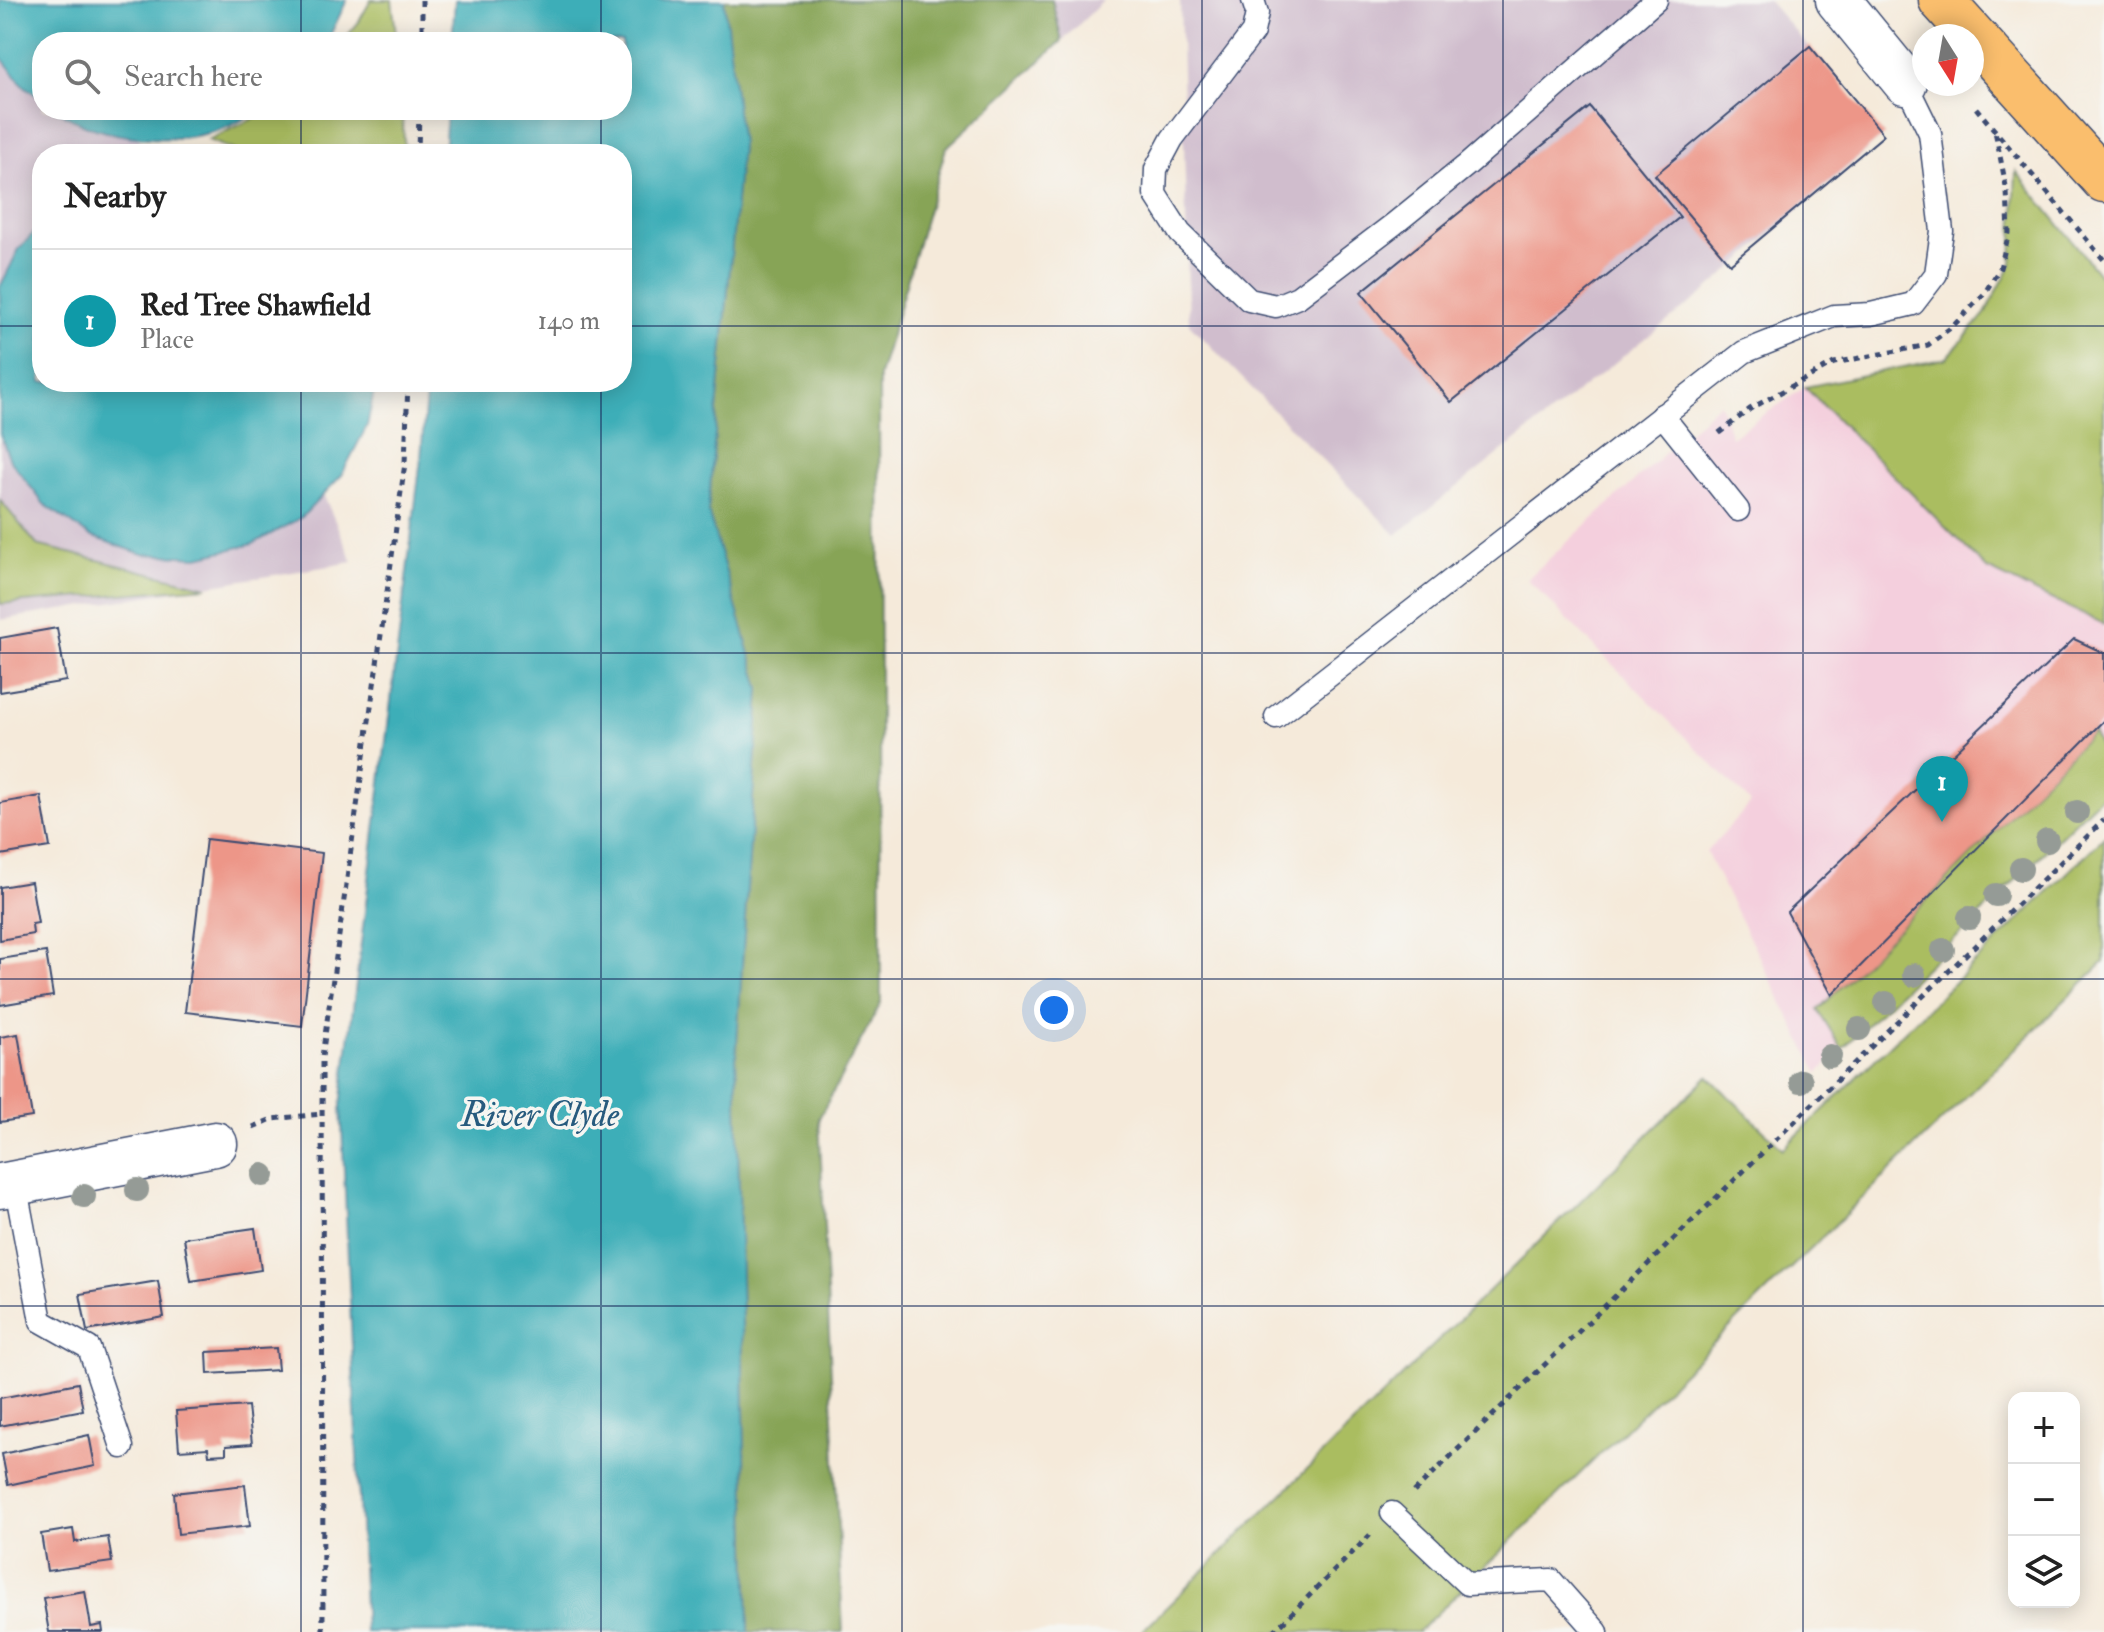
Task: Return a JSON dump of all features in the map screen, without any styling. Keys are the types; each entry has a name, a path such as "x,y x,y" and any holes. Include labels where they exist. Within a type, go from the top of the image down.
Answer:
{"main road":[{"path":"1941,0 2104,180"}],"street":[{"path":"1838,0 1905,82"},
{"path":"8,1184 215,1144"}],"lane":[{"path":"1253,0 1257,13 1253,32 1172,139 1156,169 1155,194 1180,233 1249,300 1276,306 1298,297 1335,271 1419,204 1656,0"},
{"path":"1276,717 1744,352 1834,316 1871,314 1913,304 1936,274 1942,231 1930,133 1905,82"},
{"path":"1662,415 1738,510"},
{"path":"8,1184 41,1321 89,1348 122,1447"},
{"path":"1392,1513 1467,1584 1551,1580 1597,1632"}],"path":[{"path":"422,0 422,32"},
{"path":"1975,107 2104,260"},
{"path":"418,144 419,120"},
{"path":"323,1632 322,1057 405,463 408,392"},
{"path":"1273,1632 2104,820"},
{"path":"215,1144 272,1119 322,1114"}],"shaded area":[{"path":"0,0 32,32 32,120 128,120 142,144 32,144 32,392 279,393 353,562 0,620"},
{"path":"1052,0 1104,0 1062,41"},
{"path":"1180,0 1768,0 1884,135 1707,290 1396,535 1189,324"},
{"path":"1805,387 1987,569 2104,624 2104,794 1818,1073 1706,852 1751,803 1527,579 1720,403 1731,437"}],"green space":[{"path":"371,0 392,0 396,32 350,32"},
{"path":"724,0 1052,0 1062,41 946,148 879,376 881,1003 819,1118 843,1632 749,1632 736,1057 760,688 708,511 741,145"},
{"path":"250,120 403,120 404,144 218,144 208,140"},
{"path":"2016,171 2104,280 2104,624 1987,569 1805,387 1947,358 1985,314 2012,263"},
{"path":"0,500 37,545 207,587 0,604"},
{"path":"2093,732 2104,754 2104,794 1842,1049 1818,1010"},
{"path":"2104,837 2104,962 1418,1632 1141,1632 1708,1076 1783,1149"}],"water":[{"path":"0,0 347,0 332,32 32,32 32,92 0,56"},
{"name":"River Clyde","path":"455,0 724,0 741,145 708,511 760,688 736,1057 749,1632 365,1632 341,1105 421,458 426,392 632,392 632,144 445,144 446,120 632,120 632,32 453,32"},
{"path":"241,120 212,132 167,138 119,135 75,121"},
{"path":"32,235 32,392 374,392 367,426 341,476 302,517 253,544 198,557 142,554 90,536 44,504 10,460 0,434 0,287 19,249"}],"building":[{"path":"1810,46 1884,135 1730,264 1655,175"},
{"path":"1590,107 1680,217 1451,402 1361,292"},
{"path":"57,628 66,681 0,692 0,638"},
{"path":"2074,639 2104,653 2104,720 1832,995 1787,912"},
{"path":"41,796 50,847 0,855 0,803"},
{"path":"206,839 322,853 302,1026 185,1012"},
{"path":"31,882 38,923 32,924 33,934 0,940 0,887"},
{"path":"46,952 53,996 0,1005 0,959"},
{"path":"18,1034 32,1117 0,1122 0,1037"},
{"path":"255,1228 261,1270 191,1281 184,1238"},
{"path":"158,1281 164,1317 87,1331 80,1294"},
{"path":"276,1348 278,1370 208,1374 207,1352"},
{"path":"78,1383 83,1410 0,1426 0,1398"},
{"path":"248,1406 252,1444 226,1446 226,1454 209,1455 208,1448 179,1450 176,1411"},
{"path":"89,1435 95,1466 8,1485 2,1454"},
{"path":"245,1485 250,1526 178,1534 174,1493"},
{"path":"73,1529 75,1542 108,1537 112,1562 47,1571 41,1534"},
{"path":"85,1591 91,1627 102,1625 103,1632 49,1632 43,1598"}],"place":[{"name":"Red Tree Shawfield","path":"1942,822"}]}
